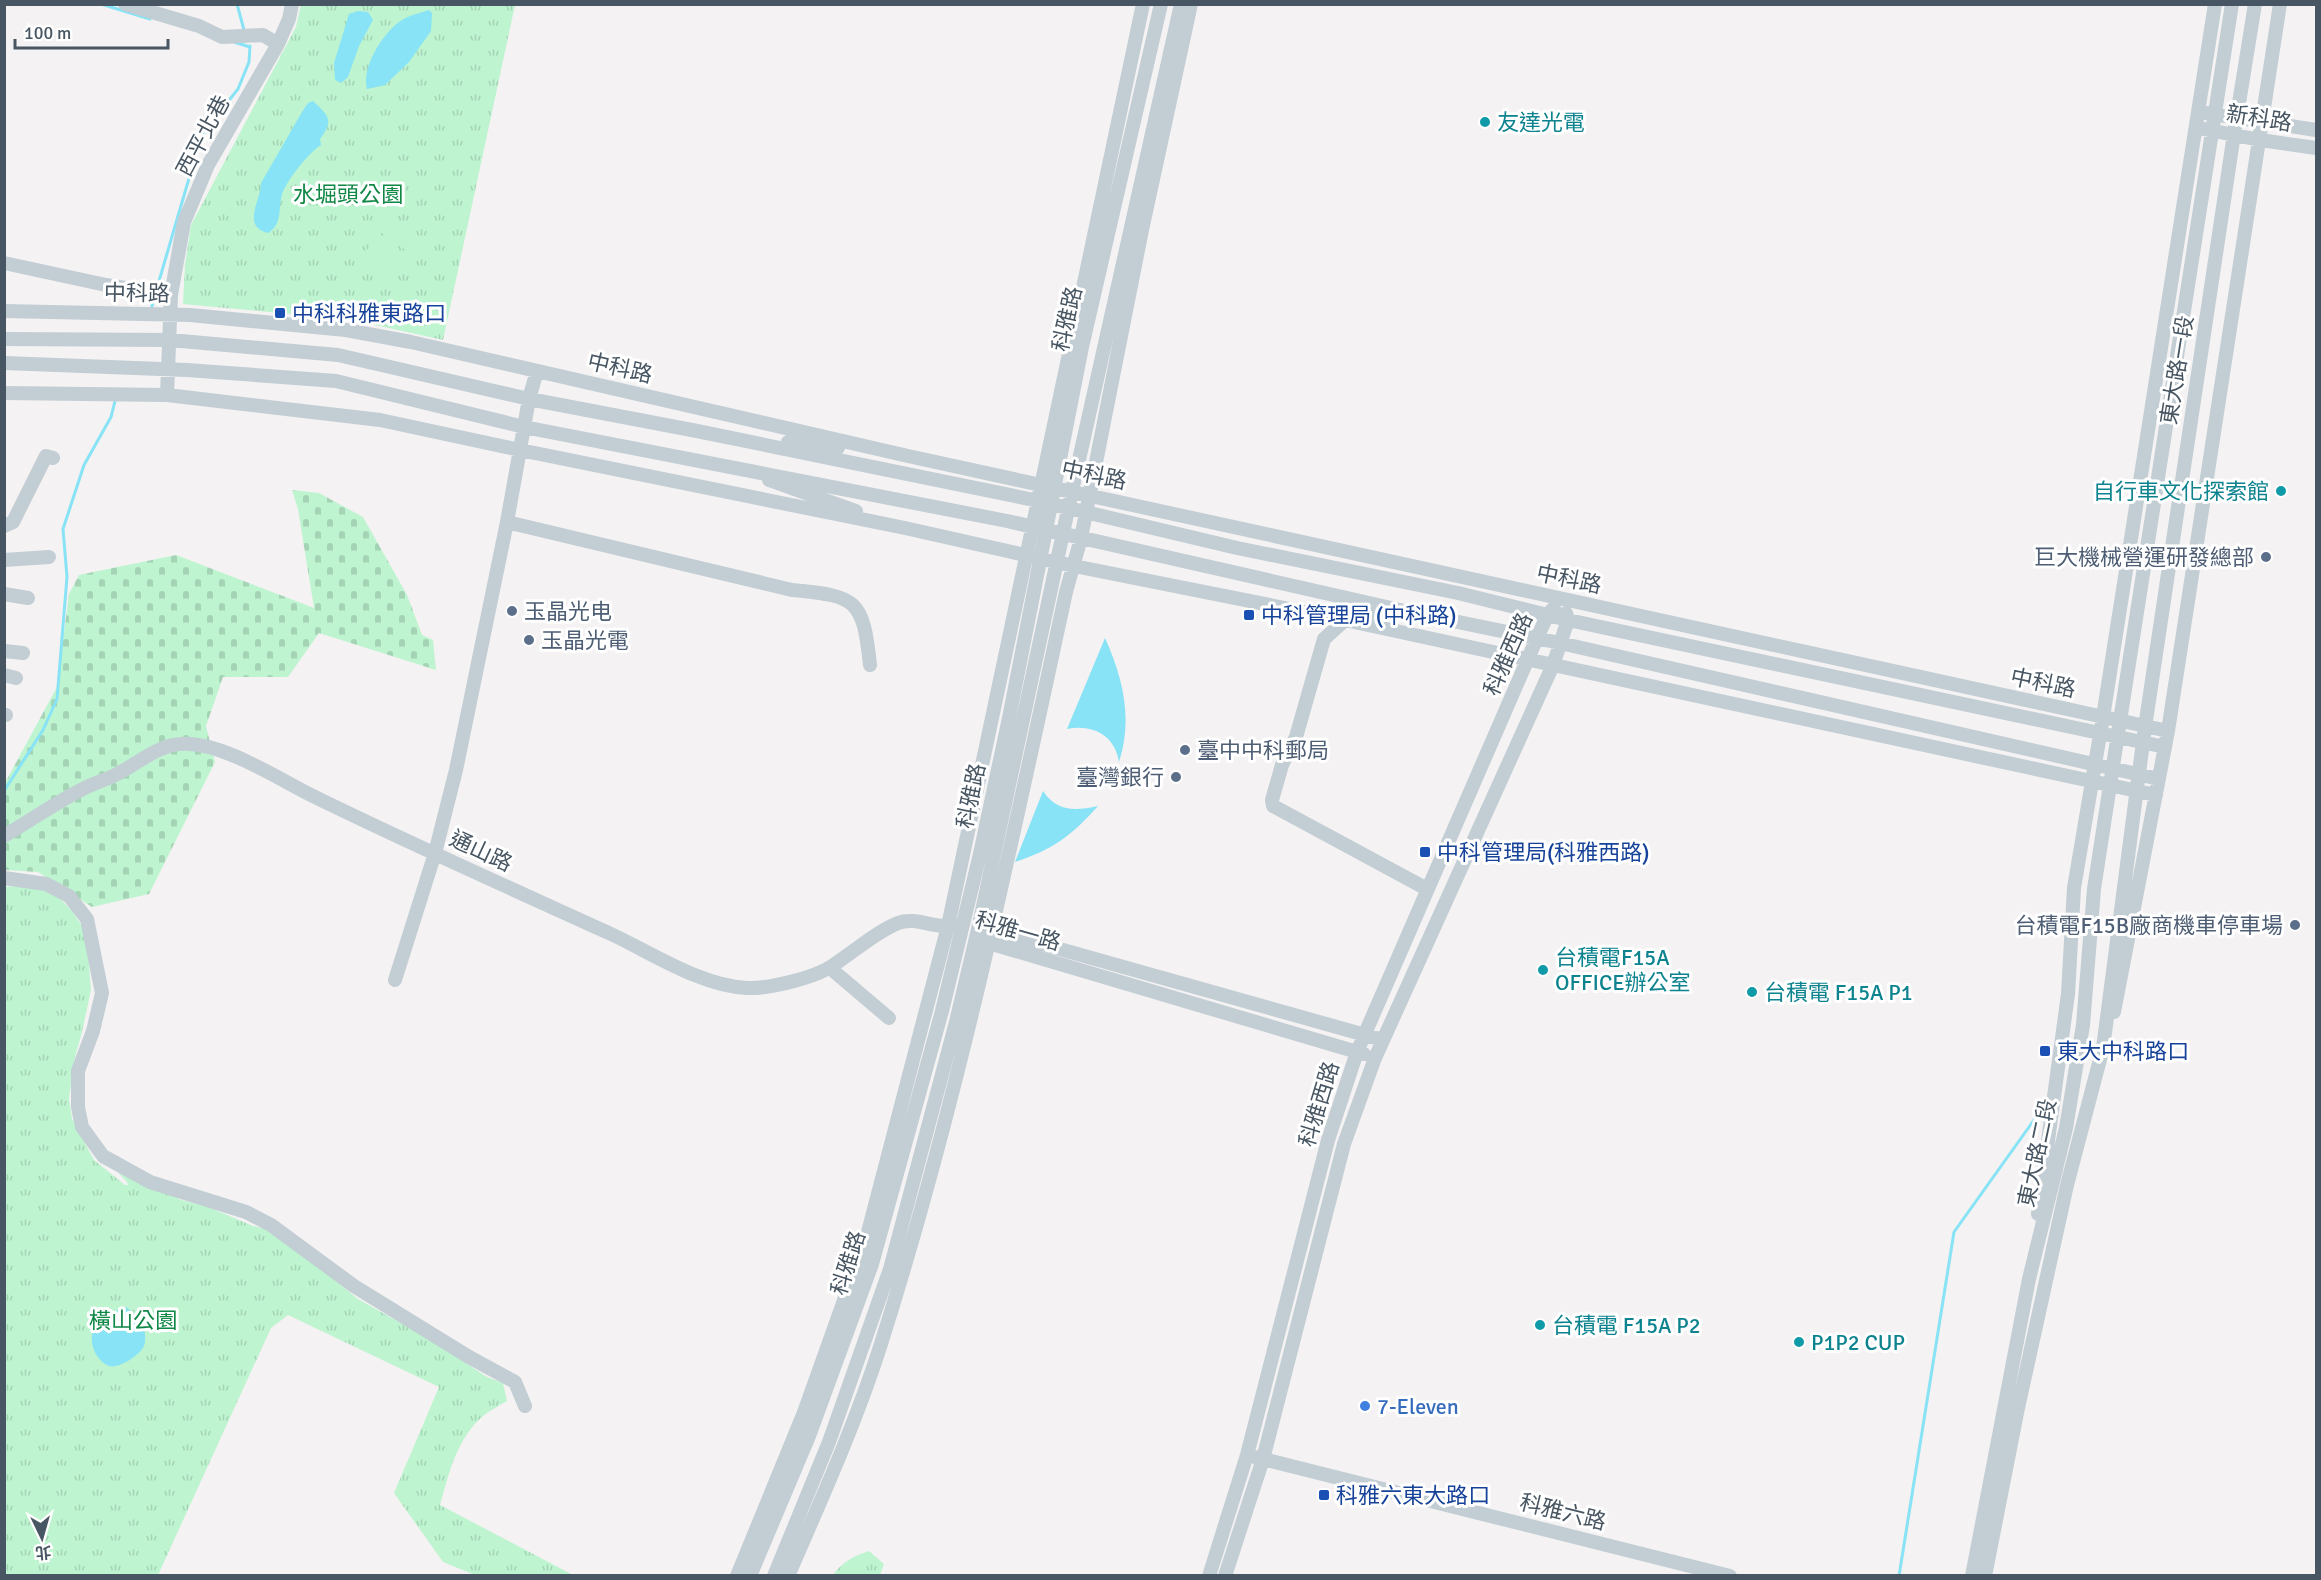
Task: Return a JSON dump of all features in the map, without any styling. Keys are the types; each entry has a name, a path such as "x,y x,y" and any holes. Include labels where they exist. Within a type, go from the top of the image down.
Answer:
{"street":[{"path":"125,4 199,26 222,36 263,35 278,44"},
{"name":"西平北巷","path":"167,395 171,295 184,222 208,165 278,44 289,19 292,4"},
{"name":"科雅路","path":"737,1575 803,1415 867,1236 948,926 1034,556 1047,530 1045,503 1048,486 1143,4"},
{"name":"科雅路","path":"1048,486 1161,4"},
{"name":"科雅路","path":"774,1575 829,1442 890,1269 956,1022 979,925 1071,490 1181,4"},
{"path":"788,1575 846,1441 880,1347 972,1016 1066,592 1081,538 1142,231 1191,4"},
{"path":"2030,1279 2068,994 2074,888 2101,732 2215,4"},
{"name":"東大路一段","path":"2119,736 2232,4"},
{"name":"東大路一段","path":"2143,742 2255,4"},
{"path":"2103,1048 2117,1003 2168,731 2280,4"},
{"name":"新科路","path":"2198,112 2316,130"},
{"name":"新科路","path":"2196,128 2316,148"},
{"path":"4,263 106,285 171,295"},
{"name":"中科路","path":"4,311 170,315 346,330 1271,536 2168,731"},
{"name":"中科路","path":"4,339 170,340 338,355 529,399 697,431 1045,503 1237,548 1458,593 1568,620 2165,747"},
{"path":"4,363 168,370 336,381 524,427 722,464 1047,530 1400,610 1560,643 2159,779"},
{"path":"395,980 435,853 456,770 507,522 529,399 537,371"},
{"path":"4,393 167,395 380,420 905,528 1074,566 1346,620 2156,795"},
{"path":"697,431 909,456"},
{"path":"4,526 13,522 46,456 53,458"},
{"path":"722,464 905,528"},
{"name":"科雅路","path":"750,1575 809,1436 872,1264 942,1011 980,854 1034,556 1032,527 1045,503"},
{"path":"507,522 792,590 828,593 848,599 860,612 868,641 870,665"},
{"path":"1271,536 1458,593"},
{"path":"4,560 49,557"},
{"path":"4,594 28,598"},
{"name":"科雅西路","path":"1209,1575 1247,1455 1328,1140 1357,1053 1537,638 1548,614 1563,599"},
{"name":"科雅西路","path":"1225,1575 1263,1460 1344,1144 1375,1058 1553,665 1568,620 1563,599"},
{"path":"1400,610 1346,620 1324,639 1296,737 1282,765 1272,800 1273,806 1427,889"},
{"path":"4,651 23,653"},
{"name":"東大路二段","path":"1972,1575 2030,1279 2066,1128 2081,1037 2094,890 2109,785 2119,736"},
{"name":"東大路二段","path":"1985,1575 2018,1408 2067,1185 2103,1048 2143,742"},
{"name":"通山路","path":"4,836 81,789 116,775 163,748 178,744 206,745 642,948 696,976 724,985 747,988 784,984 830,968 872,938 900,922 913,921 948,926"},
{"path":"4,878 46,884 69,896 87,919 102,993 93,1030 78,1071 78,1107 82,1127 103,1156 150,1182 246,1212 271,1225 354,1286 514,1382 525,1406"},
{"name":"科雅一路","path":"961,929 979,925 991,937 1375,1058"},
{"name":"科雅一路","path":"948,926 961,929 975,939 991,937 1088,955 1185,986 1383,1040"},
{"path":"830,968 889,1018"},
{"name":"科雅六路","path":"1247,1455 1730,1575"}],"green space":[{"name":"水堀頭公園","path":"301,5 515,5 443,340 348,319 183,304 185,265 191,225 296,27"},
{"path":"389,219 419,240 410,253 380,232"},
{"path":"373,241 403,262 394,275 364,254"},
{"path":"292,490 319,493 363,517 407,595 422,635 433,640 436,670 319,633 288,677 223,677 206,726 215,762 149,894 92,907 38,872 5,870 5,783 57,687 69,594 79,575 176,555 314,608 298,509"},
{"name":"橫山公園","path":"46,884 72,911 82,926 88,951 91,990 75,1057 69,1098 72,1119 94,1160 125,1185 128,1185 127,1182 103,1156 181,1200 206,1206 253,1226 274,1231 358,1299 429,1339 487,1377 503,1383 507,1401 483,1416 460,1445 440,1505 573,1575 475,1575 443,1562 394,1493 439,1387 288,1315 271,1328 158,1575 5,1575 5,887"},
{"path":"869,1551 884,1564 880,1575 833,1575 849,1560"}],"water":[{"path":"429,10 432,13 431,31 409,62 385,85 367,89 367,70 388,32 405,18"},
{"path":"358,11 368,12 373,20 359,46 348,77 341,83 335,80 334,63 349,14"},
{"path":"313,101 328,118 327,127 320,139 321,145 305,160 289,181 282,194 276,225 268,233 260,230 254,219 254,212 261,183 302,112 308,103"},
{"path":"1105,638 1117,668 1124,699 1125,730 1119,762 1113,745 1101,734 1085,728 1067,729"},
{"path":"1043,791 1054,803 1067,808 1082,809 1098,806 1079,826 1061,840 1041,852 1015,862"},
{"path":"122,1307 132,1312 131,1316 139,1327 144,1328 145,1344 142,1350 129,1361 109,1366 96,1354 92,1343 93,1331 105,1318"}],"waterway":[{"path":"101,4 150,19"},
{"path":"237,4 244,30"},
{"path":"234,42 250,47"},
{"path":"159,281 202,134 238,89 249,62 250,46"},
{"path":"151,309 155,297"},
{"path":"4,791 43,730 57,699 67,577 63,529 84,465 111,417 115,401"},
{"path":"1899,1576 1954,1232 2044,1106"}],"place":[{"name":"友達光電","path":"1485,122"},
{"name":"中科科雅東路口","path":"280,313"},
{"name":"自行車文化探索館","path":"2281,491"},
{"name":"巨大機械營運研發總部","path":"2266,557"},
{"name":"玉晶光电","path":"512,611"},
{"name":"中科管理局 (中科路)","path":"1249,615"},
{"name":"玉晶光電","path":"529,640"},
{"name":"臺中中科郵局","path":"1185,750"},
{"name":"臺灣銀行","path":"1176,777"},
{"name":"中科管理局(科雅西路)","path":"1425,852"},
{"name":"台積電F15B廠商機車停車場","path":"2295,925"},
{"name":"台積電F15A OFFICE辦公室","path":"1543,970"},
{"name":"台積電 F15A P1","path":"1752,992"},
{"name":"東大中科路口","path":"2045,1051"},
{"name":"台積電 F15A P2","path":"1540,1325"},
{"name":"P1P2 CUP","path":"1799,1342"},
{"name":"7-Eleven","path":"1365,1406"},
{"name":"科雅六東大路口","path":"1324,1495"}]}
